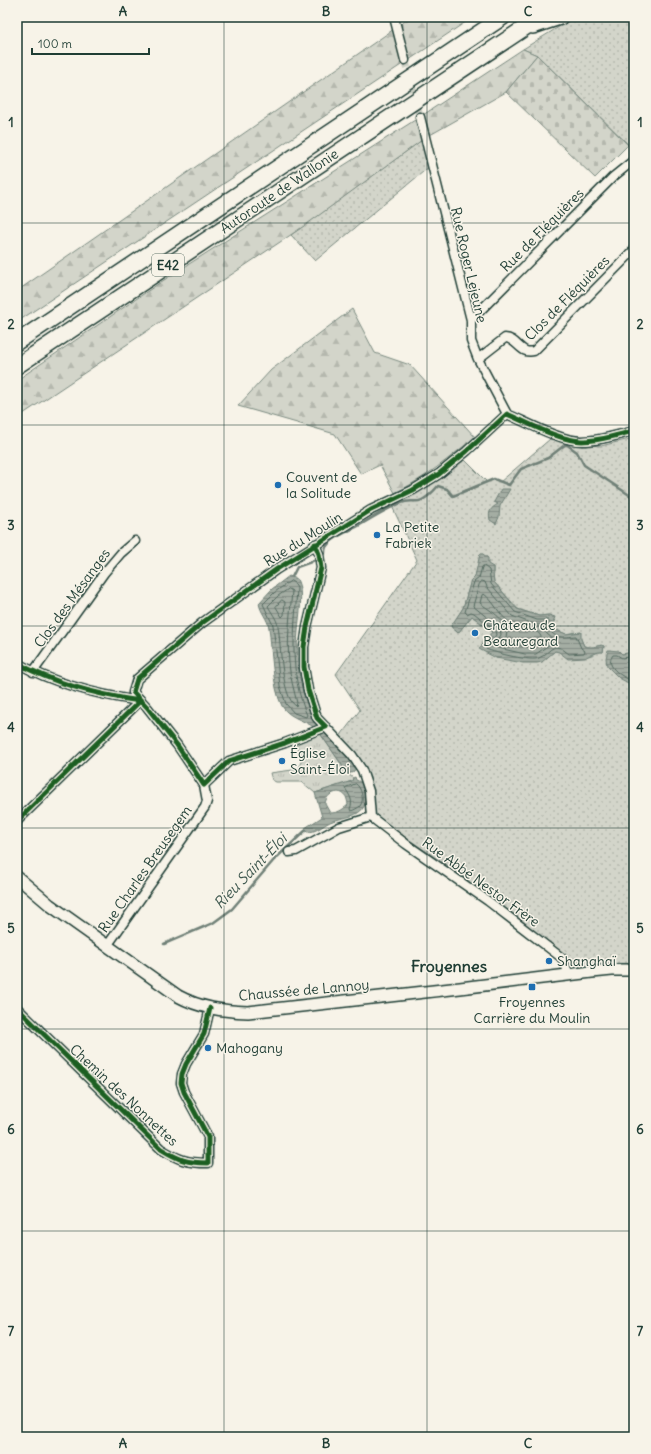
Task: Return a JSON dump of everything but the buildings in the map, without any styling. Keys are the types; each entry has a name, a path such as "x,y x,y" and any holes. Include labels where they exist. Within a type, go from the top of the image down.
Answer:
{"highway":[{"name":"Autoroute de Wallonie","path":"17,342 503,17"},
{"name":"Autoroute de Wallonie","path":"17,366 542,17"},
{"path":"522,30 560,17"}],"main road":[{"name":"Chaussée de Lannoy","path":"17,877 50,905 178,996 190,1002 210,1008 248,1012 569,974 612,970 634,970"}],"street":[{"path":"394,17 405,60"},
{"name":"Rue Roger Lejeune","path":"420,117 471,320 471,341 478,359 507,414"},
{"name":"Rue de Fléquières","path":"471,320 613,177 634,160"},
{"name":"Clos de Fléquières","path":"478,359 504,338 508,338 524,351 534,351 634,250"},
{"path":"507,414 570,440 598,440 634,431"},
{"name":"Rue du Moulin","path":"140,701 133,692 137,679 202,623 260,580 315,544 371,510 428,482 467,451 507,414"},
{"name":"Clos des Mésanges","path":"34,672 104,573 121,553 135,541"},
{"path":"289,852 296,851 339,827 371,816 369,791 362,770 352,755 324,728 317,718 308,690 304,667 306,626 320,568 319,556 315,544"},
{"path":"17,663 34,672 69,685 114,697 140,701 147,707 177,745 204,785 229,761 324,728"},
{"path":"17,821 140,701"},
{"name":"Rue Charles Breusegem","path":"107,946 206,805 207,795 204,785"},
{"name":"Rue Abbé Nestor Frère","path":"371,816 406,844 488,901 562,958 569,974"},
{"name":"Chemin des Nonnettes","path":"17,1008 161,1149 175,1158 191,1163 208,1163 208,1137 184,1092 181,1083 182,1074 186,1064 204,1034 210,1008"}],"green space":[{"path":"412,17 473,17 409,60 399,25"},
{"path":"575,17 634,17 634,150 537,55 523,49"},
{"path":"394,29 404,63 17,322 17,291"},
{"path":"523,49 537,55 506,92 430,135 423,115"},
{"path":"537,55 628,145 595,178 506,92"},
{"path":"415,120 422,140 307,224 17,418 17,380 164,280"},
{"path":"422,140 429,167 315,261 291,235"},
{"path":"352,309 375,353 410,365 475,437 427,474 395,493 380,465 361,474 335,434 238,406 271,370"},
{"path":"634,438 634,652 622,654 631,685 634,686 634,964 580,967 458,873 373,815 364,775 338,739 360,710 336,674 417,560 391,504 431,483 464,459 487,482 494,479 500,482 550,439 568,443 601,446","holes":["478,567 493,567 494,582 518,609 539,616 549,615 555,621 552,625 554,629 566,634 575,632 581,639 584,646 592,648 601,645 604,646 603,652 587,656 555,651 551,654 507,659 496,658 492,632 472,616 458,633 451,627 463,608 471,580 475,576"]},
{"path":"319,732 348,774 353,778 352,781 315,793 302,782 276,782 272,780 270,773 300,769 302,760 298,753 296,741"}],"water":[{"path":"501,489 510,489 500,506 499,517 496,524 490,520 489,514 492,508 498,504 494,502"},
{"path":"480,554 483,554 488,558 488,564 493,567 494,582 517,609 539,616 549,615 555,617 552,625 554,629 566,634 581,632 581,639 584,646 604,646 603,652 599,652 585,658 568,659 559,652 555,651 542,662 523,663 496,658 479,649 492,632 472,616 458,633 451,626 463,608 471,580 475,576"},
{"path":"289,576 297,579 300,591 297,644 299,670 304,695 314,719 321,730 331,736 356,764 355,770 348,774 345,772 340,762 315,728 285,711 276,689 268,625 259,603 272,589"},
{"path":"608,650 619,651 622,654 634,652 634,686 619,678 607,666 606,658"},
{"path":"355,777 356,780 361,783 365,790 364,807 356,814 330,822 317,830 307,832 305,828 322,817 315,793 352,781","holes":["338,792 343,793 346,796 348,805 340,811 330,813 325,804 326,799 329,795"]}],"waterway":[{"path":"321,555 325,553 326,548 332,540 395,505 424,499 438,486 447,489 453,496 494,479 509,485 521,469 548,458 566,444 577,452 584,465 634,498"},
{"path":"292,577 297,567 317,558"},
{"name":"Rieu Saint-Éloi","path":"164,944 213,923 232,909 274,860 306,830"}],"tunnel":[{"path":"405,60 420,117"}],"cycle path":[{"path":"315,544 319,554 321,568 307,627 304,647 304,667 308,690 317,718 326,727 285,743 229,761 204,785 177,745 133,692 137,679 202,623 277,569 371,510 413,490 439,474 467,451 507,414 554,435 573,440 595,440 634,431"},
{"path":"17,663 46,677 77,688 140,701"},
{"path":"17,821 140,701"},
{"path":"17,1008 161,1149 183,1160 208,1163 208,1137 184,1092 181,1083 182,1074 186,1064 204,1034 210,1008"}],"place":[{"name":"Couvent de la Solitude","path":"278,485"},
{"name":"La Petite Fabriek","path":"377,535"},
{"name":"Château de Beauregard","path":"475,633"},
{"name":"Église Saint-Éloi","path":"282,761"},
{"name":"Shanghaï","path":"549,961"},
{"name":"Froyennes Carrière du Moulin","path":"532,987"},
{"name":"Mahogany","path":"208,1048"}],"district":[{"name":"Froyennes","path":"449,966"}]}
